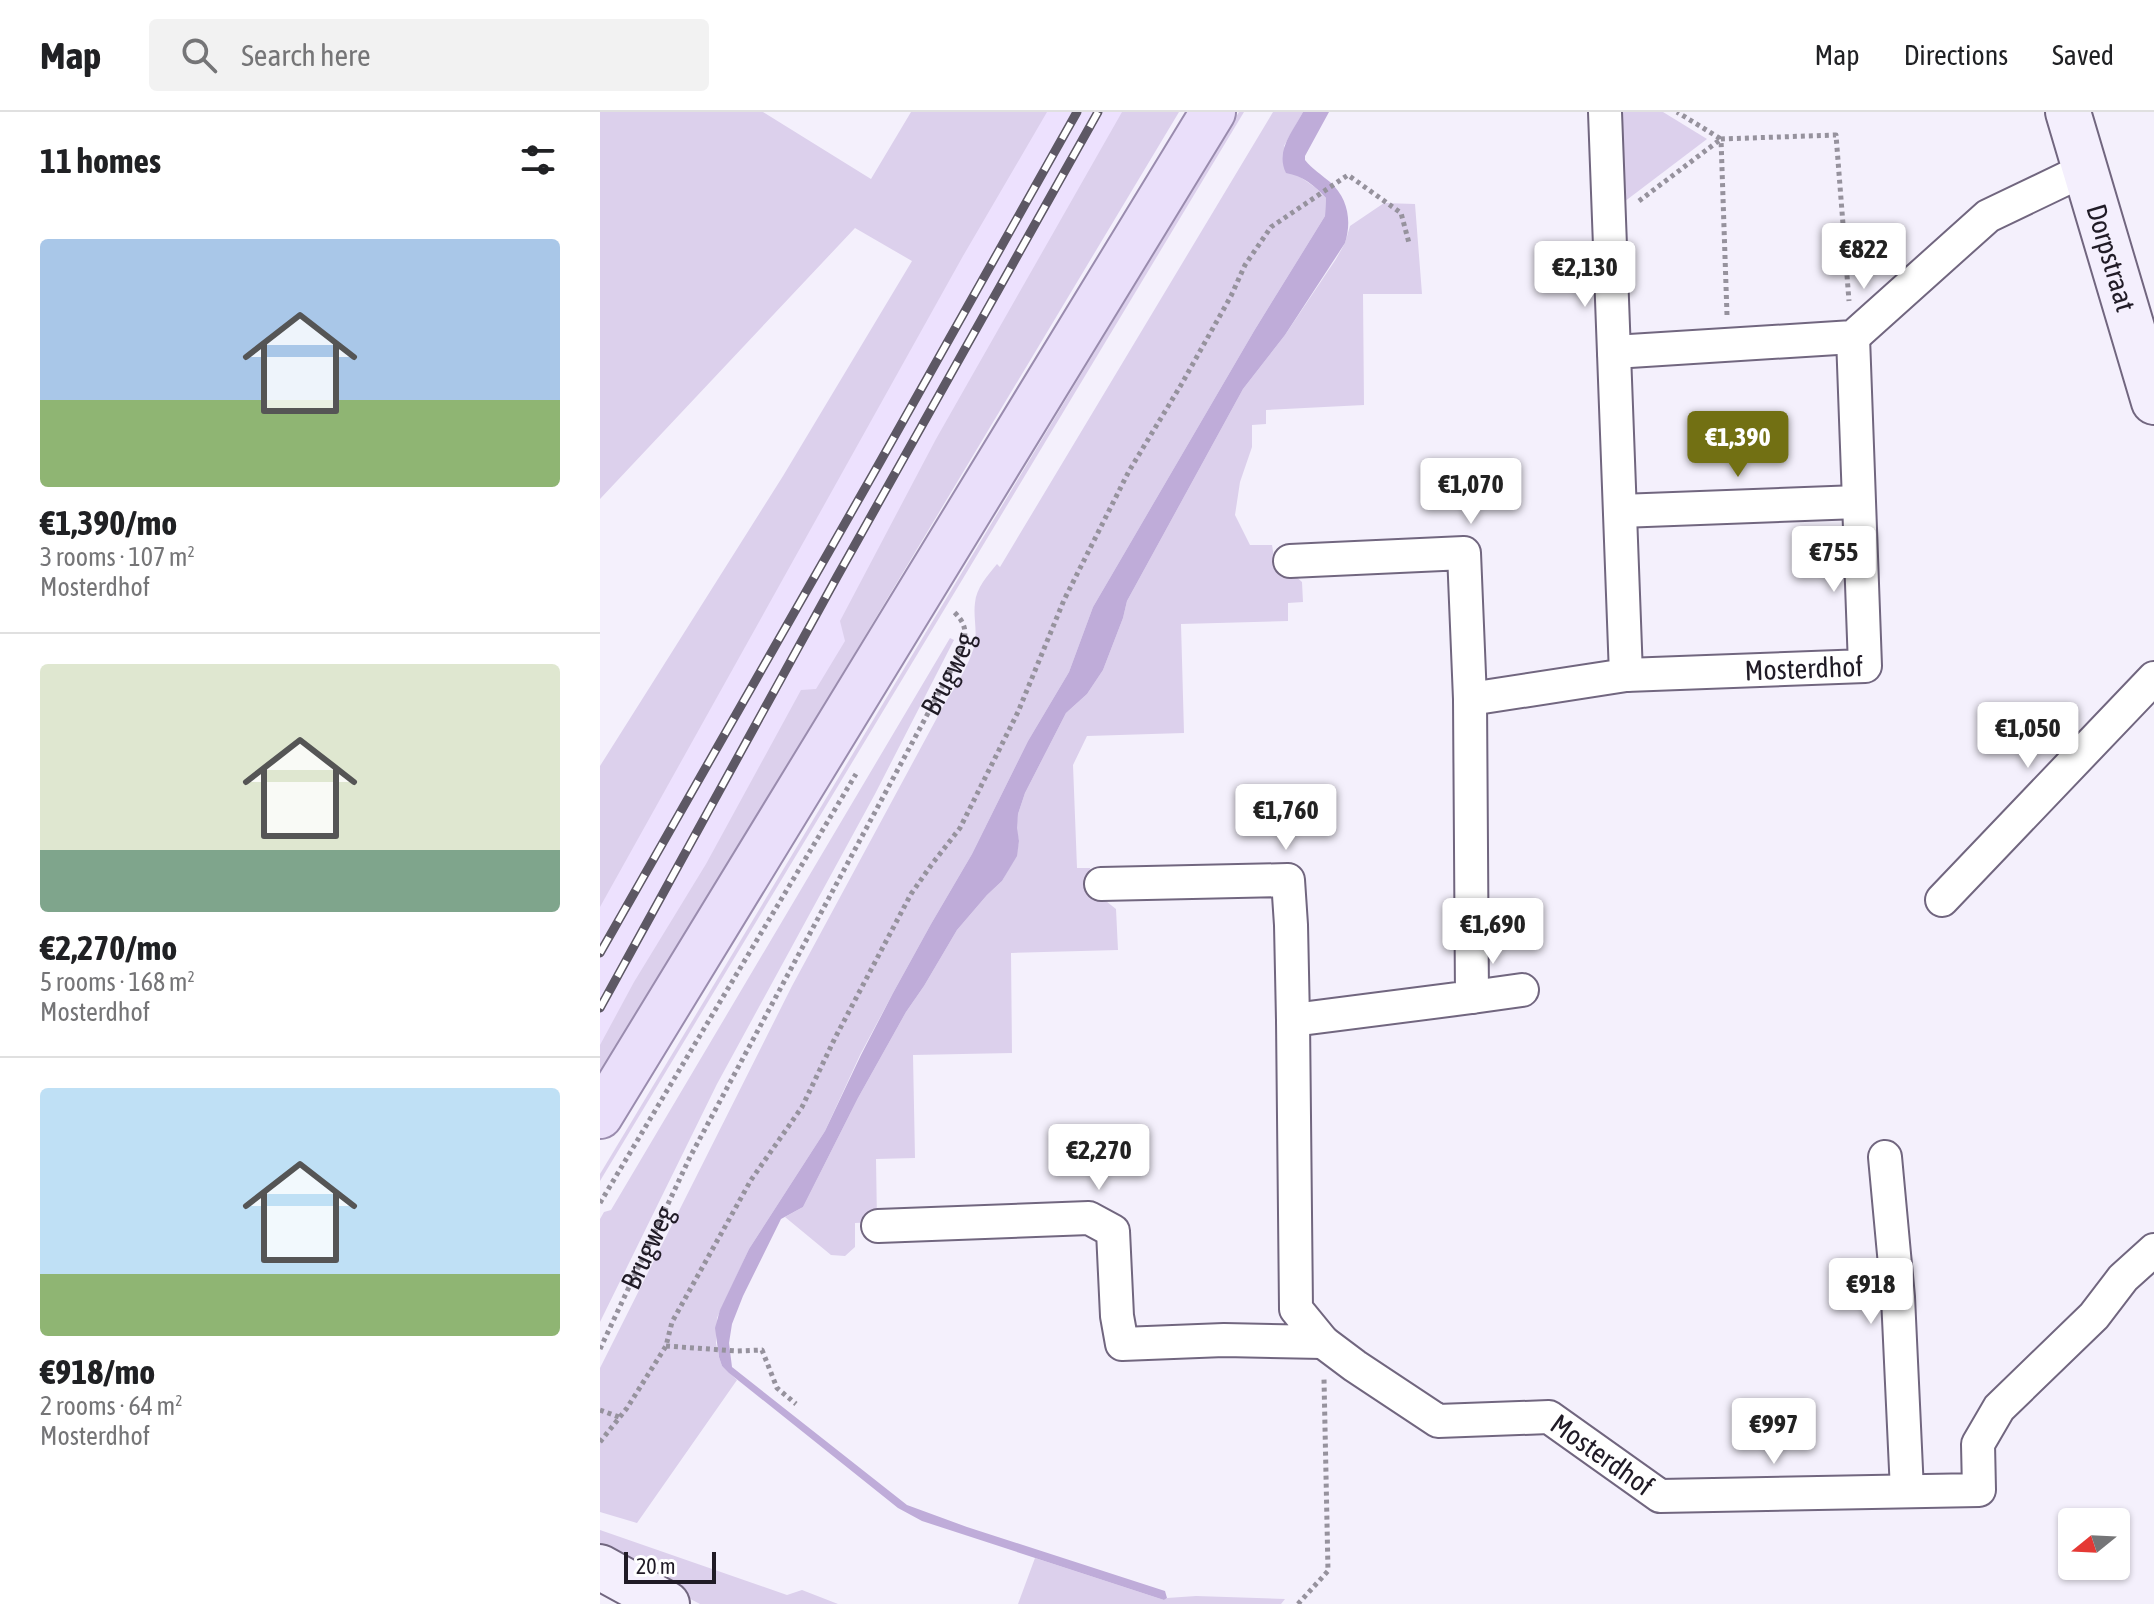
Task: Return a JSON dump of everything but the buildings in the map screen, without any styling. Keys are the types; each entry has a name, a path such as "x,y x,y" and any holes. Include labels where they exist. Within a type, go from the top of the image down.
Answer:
{"main road":[{"name":"Brugweg","path":"600,1116 1213,112"}],"street":[{"path":"1605,112 1626,675"},
{"name":"Dorpstraat","path":"2068,112 2154,402"},
{"path":"1614,352 1853,337 1988,216 2086,169"},
{"name":"Mosterdhof","path":"1470,699 1626,675 1865,666 1853,337"},
{"path":"1620,511 1858,502"},
{"path":"1290,561 1464,553 1470,699 1472,997"},
{"path":"1942,900 2154,678"},
{"name":"Mosterdhof","path":"1101,884 1288,880 1296,1309 1323,1342 1438,1421 1549,1417 1660,1496 1979,1490 1978,1444 1999,1408 2094,1316 2123,1278 2154,1250"},
{"path":"1293,1020 1522,990"},
{"path":"1885,1157 1898,1297 1907,1491"},
{"path":"878,1226 1089,1218 1113,1231 1117,1316 1122,1344 1224,1340 1323,1342"},
{"path":"600,1567 667,1604"}],"path":[{"path":"1677,112 1721,139 1836,135 1853,337"},
{"path":"1609,223 1721,139"},
{"path":"1721,139 1728,346"},
{"path":"600,1442 666,1346 672,1322 751,1180 802,1107 911,894 960,828 1018,712 1064,600 1129,471 1181,385 1245,265 1271,227 1348,175 1401,213 1409,243"},
{"name":"Brugweg","path":"600,1349 690,1157 956,661 965,640 964,624 954,612 946,625"},
{"path":"600,1203 857,773"},
{"path":"1298,1604 1328,1571 1323,1342"},
{"path":"666,1346 762,1350 777,1388 796,1404"},
{"path":"600,1410 619,1417"}],"shaded area":[{"path":"600,112 763,112 871,179 911,112 1047,112 963,256 600,907 600,766 783,476 912,261 855,228 600,499"},
{"path":"1035,112 1174,112 600,1066 600,883"},
{"path":"1122,112 1179,112 600,1078 600,1045 634,982 706,864 801,690 816,689 845,641 840,621 936,439"},
{"path":"1239,112 1244,112 600,1181 600,1174"},
{"path":"1273,112 1303,112 1284,146 1296,174 1326,198 1325,216 1093,607 1069,672 1028,741 972,854 860,1055 825,1131 749,1249 717,1318 719,1357 722,1366 737,1380 637,1523 600,1512 600,1368 792,986 965,669 975,641 975,603 980,587 997,564 1000,567"},
{"path":"1303,112 1329,112 1305,160 1336,188 1345,203 1348,226 1345,243 1285,335 1243,389 1127,601 1103,670 1087,694 1066,713 1025,793 1018,814 1017,856 1002,881 957,930 906,1012 803,1207 781,1219 743,1296 732,1324 729,1343 732,1367 907,1505 1165,1591 1167,1598 1164,1600 922,1521 898,1508 729,1373 719,1357 715,1328 720,1310 749,1249 825,1131 893,993 972,854 1028,741 1069,672 1093,607 1325,216 1326,198 1308,182 1286,173 1283,165 1287,141"},
{"path":"1612,112 1663,112 1707,139 1616,208"},
{"path":"1384,203 1415,204 1422,294 1363,294 1364,405 1266,410 1266,424 1252,425 1252,447 1240,482 1235,515 1250,545 1272,545 1274,557 1302,582 1303,602 1288,603 1288,621 1181,624 1184,733 1087,736 1073,765 1077,868 1090,868 1092,890 1116,909 1118,950 1011,953 1012,1053 913,1055 915,1158 876,1159 877,1222 855,1223 855,1247 845,1256 831,1255 785,1217 803,1207 858,1098 957,930 1002,881 1016,856 1018,814 1025,793 1066,713 1087,694 1103,670 1127,601 1243,389 1285,335 1336,259 1350,226"},
{"path":"950,638 954,640 875,794 717,1084 600,1322 600,1219 604,1212 611,1210"},
{"path":"600,1530 787,1595 802,1590 838,1604 700,1604 600,1552"},
{"path":"1035,1558 1164,1600 1196,1596 1285,1599 1281,1604 1018,1604"}],"railway":[{"path":"600,953 1077,112"},
{"path":"600,1008 1098,112"}]}
